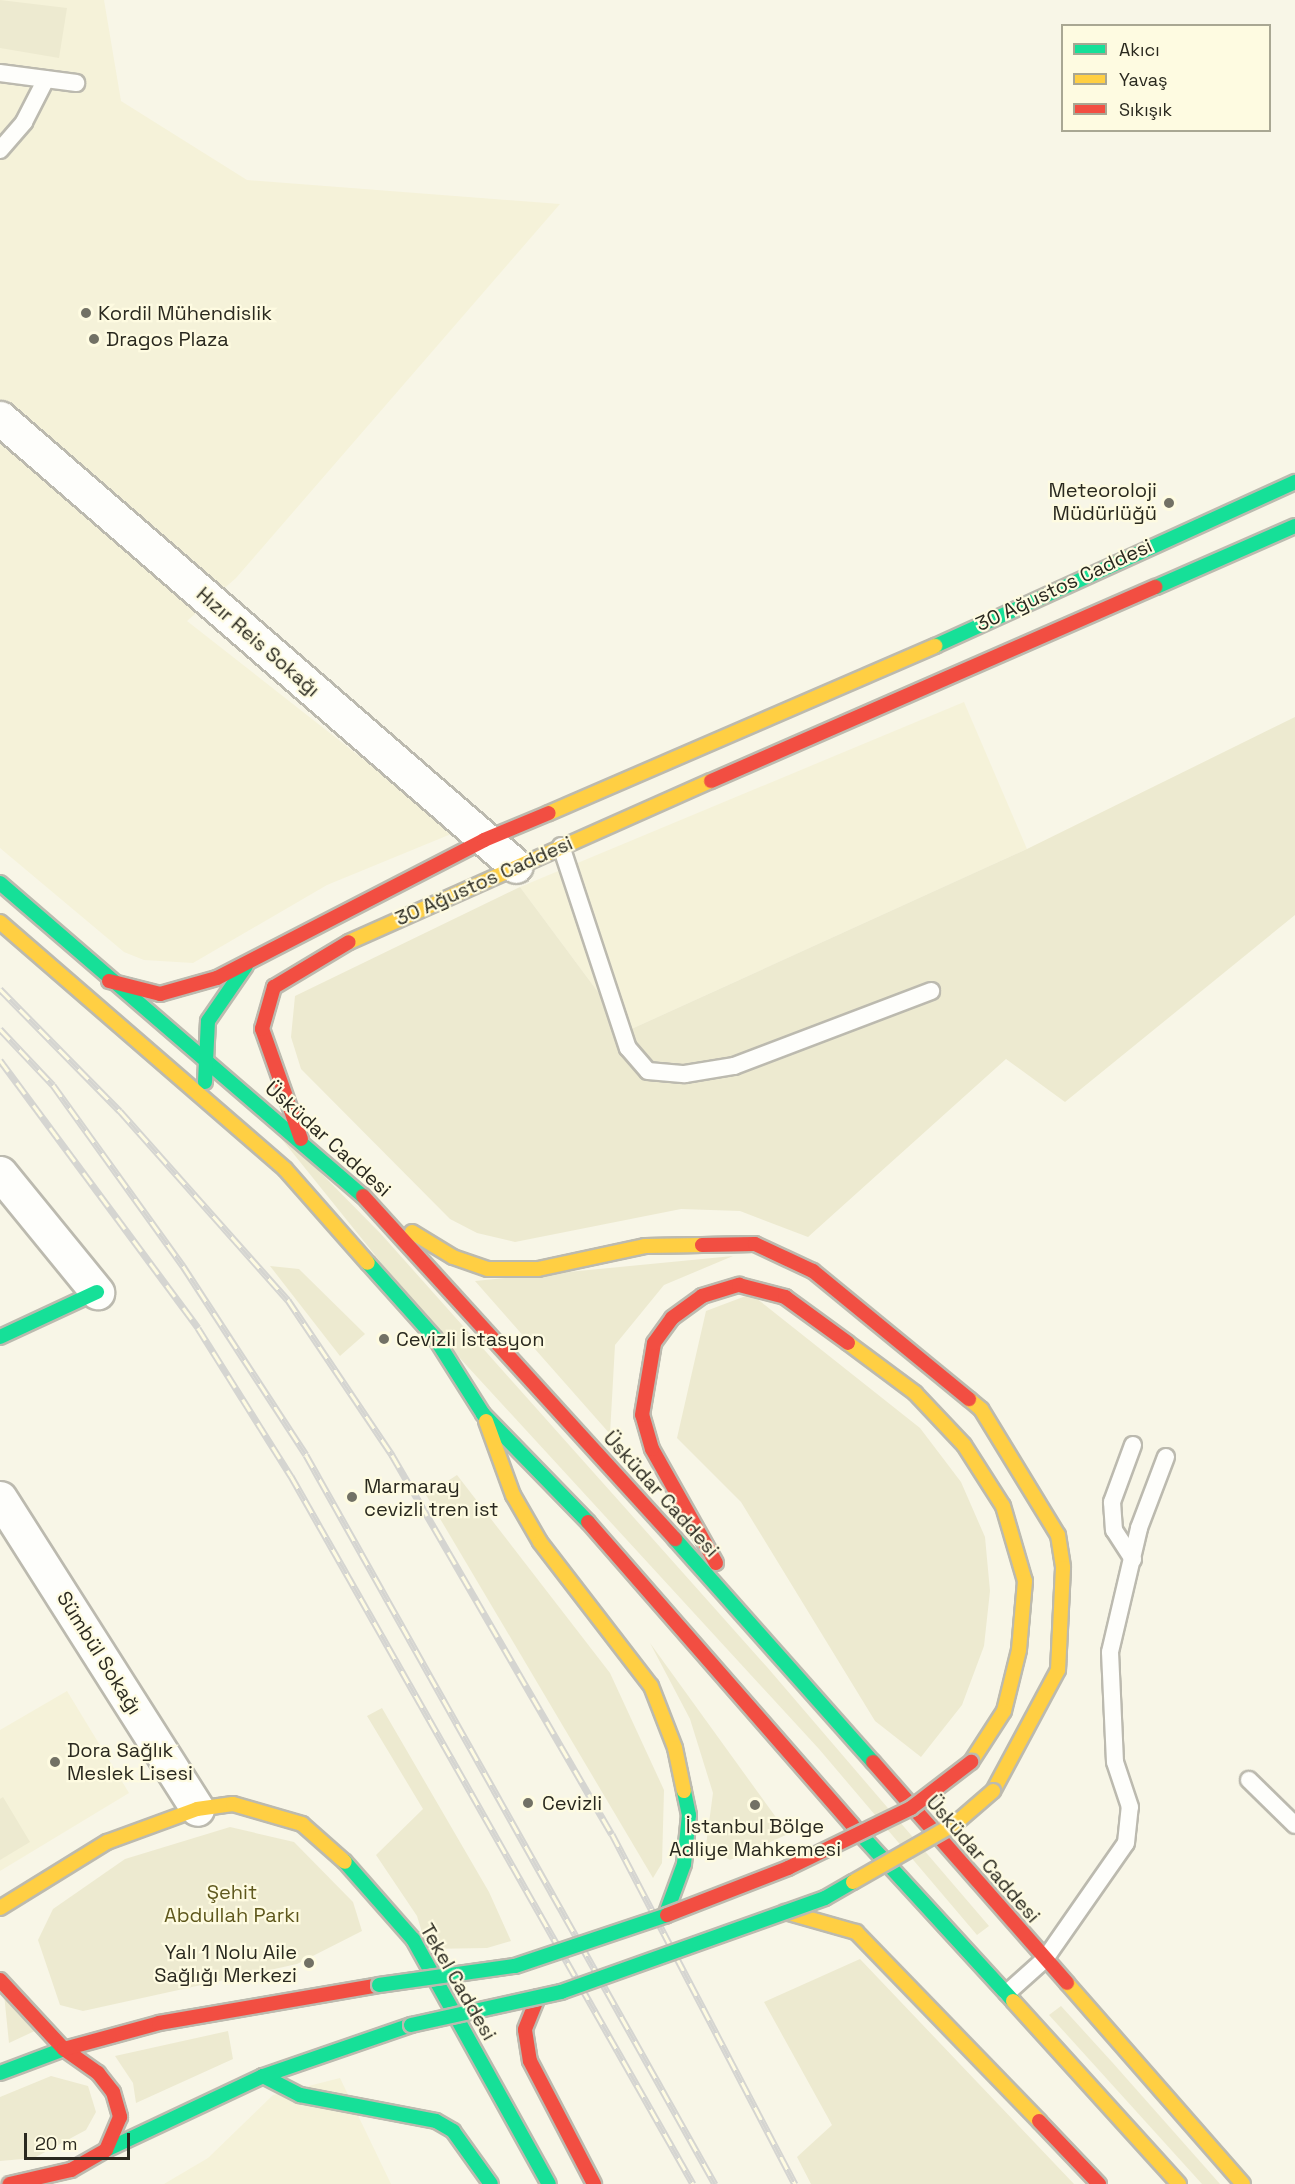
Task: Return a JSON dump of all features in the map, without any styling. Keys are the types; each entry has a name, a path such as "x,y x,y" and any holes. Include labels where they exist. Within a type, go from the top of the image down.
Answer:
{"main road":[{"name":"30 Ağustos Caddesi","path":"108,981 160,994 217,978 484,840 834,692 1295,482"},
{"name":"30 Ağustos Caddesi","path":"301,1139 262,1029 274,987 347,943 516,866 1295,526"},
{"name":"Üsküdar Caddesi","path":"0,882 108,981 203,1056 301,1139 374,1205 752,1624 1243,2184"},
{"path":"0,922 285,1169 428,1330 483,1414 567,1497 727,1688 1179,2184"},
{"name":"30 Ağustos Caddesi","path":"212,1108 203,1056 213,1012 249,962"},
{"path":"0,2180 9,2184 71,2170 106,2150 263,2076 411,2025 538,1997 825,1898 956,1823 993,1791 1058,1670 1063,1568 1058,1535 981,1409 813,1271 755,1244 664,1245 538,1269 488,1269 453,1257 374,1205"},
{"path":"0,2073 64,2049 159,2023 379,1985 515,1966 665,1916 788,1868 911,1808 971,1762 1004,1711 1019,1650 1025,1581 1003,1506 964,1445 915,1393 785,1297 739,1285 702,1296 672,1318 654,1343 642,1415 670,1485 752,1624"},
{"path":"0,1337 97,1292"},
{"path":"483,1414 513,1494 540,1542 651,1686 675,1748 689,1815 684,1864 665,1916"},
{"name":"Tekel Caddesi","path":"0,1908 107,1842 197,1809 233,1804 302,1824 358,1874 413,1939 549,2184"},
{"path":"785,1912 856,1932 1100,2184"},
{"path":"0,1980 64,2049 86,2062 113,2092 120,2117 106,2150"},
{"path":"538,1997 525,2030 526,2047 560,2121 594,2184"},
{"path":"263,2076 300,2095 436,2121 453,2131 491,2184"}],"street":[{"name":"Hızır Reis Sokağı","path":"6,435 516,866"},
{"path":"834,692 847,722"},
{"path":"0,1173 97,1292"},
{"name":"Sümbül Sokağı","path":"0,1498 197,1809"}],"lane":[{"path":"0,74 76,83"},
{"path":"0,150 24,122 46,79"},
{"path":"561,846 628,1048 648,1071 685,1074 735,1066 931,991"},
{"path":"1133,1445 1116,1484 1112,1519 1118,1540 1133,1559"},
{"path":"1007,1994 1045,1959 1118,1859 1128,1834 1130,1807 1115,1762 1109,1679 1133,1559 1148,1498 1166,1457"},
{"path":"1250,1780 1295,1825"}],"shaded area":[{"path":"0,0 104,0 121,101 247,180 560,204 236,578 187,621 456,832 327,885 193,963 144,960 124,952 0,848"},
{"path":"964,702 1027,849 627,1031 520,887"},
{"name":"Dora Sağlık Meslek Lisesi","path":"67,1691 129,1793 0,1871 0,1730"},
{"path":"340,2078 391,2184 164,2184 208,2158 273,2095"}],"green space":[{"path":"0,0 67,8 59,58 0,48"},
{"path":"1295,717 1295,915 1065,1102 1006,1059 808,1237 740,1211 681,1209 515,1242 477,1233 450,1219 301,1069 291,1037 295,996 520,887 627,1031 1027,849"},
{"path":"255,1106 381,1234 767,1667 989,1926 977,1935 819,1749 445,1342"},
{"path":"733,1256 664,1285 615,1345 610,1434 475,1281"},
{"path":"270,1266 299,1269 365,1334 340,1356"},
{"path":"751,1294 920,1428 961,1482 985,1537 990,1591 984,1646 962,1705 921,1757 875,1721 741,1502 677,1438 706,1311"},
{"path":"457,1475 610,1673 664,1790 662,1863 653,1878 426,1495"},
{"path":"650,1643 788,1834 730,1860 706,1845 713,1793 690,1719"},
{"path":"382,1708 489,1892 511,1941 487,1948 427,1949 417,1916 376,1855 423,1809 367,1716"},
{"path":"3,1797 30,1842 0,1860 0,1799"},
{"name":"Şehit Abdullah Parkı","path":"230,1827 294,1842 353,1902 362,1931 297,1964 83,2011 60,2005 38,1940 53,1909 125,1859"},
{"path":"860,1959 1074,2184 811,2184 797,2157 832,2125 764,2002"},
{"path":"4,1994 39,2029 9,2043"},
{"path":"1061,2006 1220,2184 1202,2184 1049,2015"},
{"path":"228,2031 233,2059 136,2103 133,2083 115,2056"},
{"path":"51,2076 88,2086 96,2112 86,2130 34,2158 0,2161 0,2097"}],"railway":[{"path":"0,989 120,1111 288,1300 392,1455 612,1834 795,2184"},
{"path":"0,1029 53,1085 183,1266 306,1455 715,2184"},
{"path":"0,1060 198,1328 291,1476 693,2184"}],"traffic: fast":[{"path":"935,646 1295,482"},
{"path":"1156,587 1295,526"},
{"path":"0,883 363,1196"},
{"path":"205,1082 208,1021 246,966"},
{"path":"368,1263 435,1338 483,1414 588,1522"},
{"path":"0,1337 97,1292"},
{"path":"675,1539 873,1762"},
{"path":"665,1916 684,1864 689,1815 684,1791"},
{"path":"852,1825 1013,2001"},
{"path":"345,1862 413,1939 549,2184"},
{"path":"411,2025 561,1992 825,1898 853,1882"},
{"path":"379,1985 515,1966 667,1915"},
{"path":"106,2150 263,2076 411,2025"},
{"path":"0,2073 64,2049"},
{"path":"263,2076 300,2095 436,2121 453,2131 491,2184"}],"traffic: slow":[{"path":"549,813 935,646"},
{"path":"349,942 711,781"},
{"path":"0,922 285,1169 368,1263"},
{"path":"412,1232 453,1257 488,1269 538,1269 645,1246 702,1245"},
{"path":"848,1343 915,1393 964,1445 1003,1506 1025,1581 1019,1650 1004,1711 971,1762"},
{"path":"969,1399 981,1409 1058,1535 1063,1568 1058,1670 993,1791"},
{"path":"486,1421 513,1495 540,1542 651,1686 675,1748 684,1791"},
{"path":"853,1882 956,1823 993,1791"},
{"path":"0,1908 107,1842 197,1809 233,1804 302,1824 345,1862"},
{"path":"785,1912 856,1932 1039,2121"},
{"path":"1067,1983 1243,2184"},
{"path":"1013,2001 1179,2184"}],"traffic: jam":[{"path":"711,781 1156,587"},
{"path":"109,981 160,994 217,978 484,840 549,813"},
{"path":"301,1139 262,1029 274,987 349,942"},
{"path":"363,1196 675,1539"},
{"path":"702,1245 755,1244 813,1271 969,1399"},
{"path":"716,1563 652,1449 642,1415 654,1343 672,1318 702,1296 739,1285 785,1297 848,1343"},
{"path":"588,1522 852,1825"},
{"path":"873,1762 1067,1983"},
{"path":"667,1915 788,1868 911,1808 971,1762"},
{"path":"0,1980 64,2049 98,2073 113,2092 120,2117 106,2150 71,2170 10,2184"},
{"path":"64,2049 159,2023 379,1985"},
{"path":"538,1997 525,2030 530,2061 594,2184"},
{"path":"1039,2121 1099,2184"}],"place":[{"name":"Kordil Mühendislik","path":"86,313"},
{"name":"Dragos Plaza","path":"94,339"},
{"name":"Meteoroloji Müdürlüğü","path":"1169,503"},
{"name":"Cevizli İstasyon","path":"384,1339"},
{"name":"Marmaray cevizli tren ist","path":"352,1497"},
{"name":"Dora Sağlık Meslek Lisesi","path":"55,1762"},
{"name":"Cevizli","path":"528,1803"},
{"name":"İstanbul Bölge Adliye Mahkemesi","path":"755,1805"},
{"name":"Yalı 1 Nolu Aile Sağlığı Merkezi","path":"309,1963"}]}
